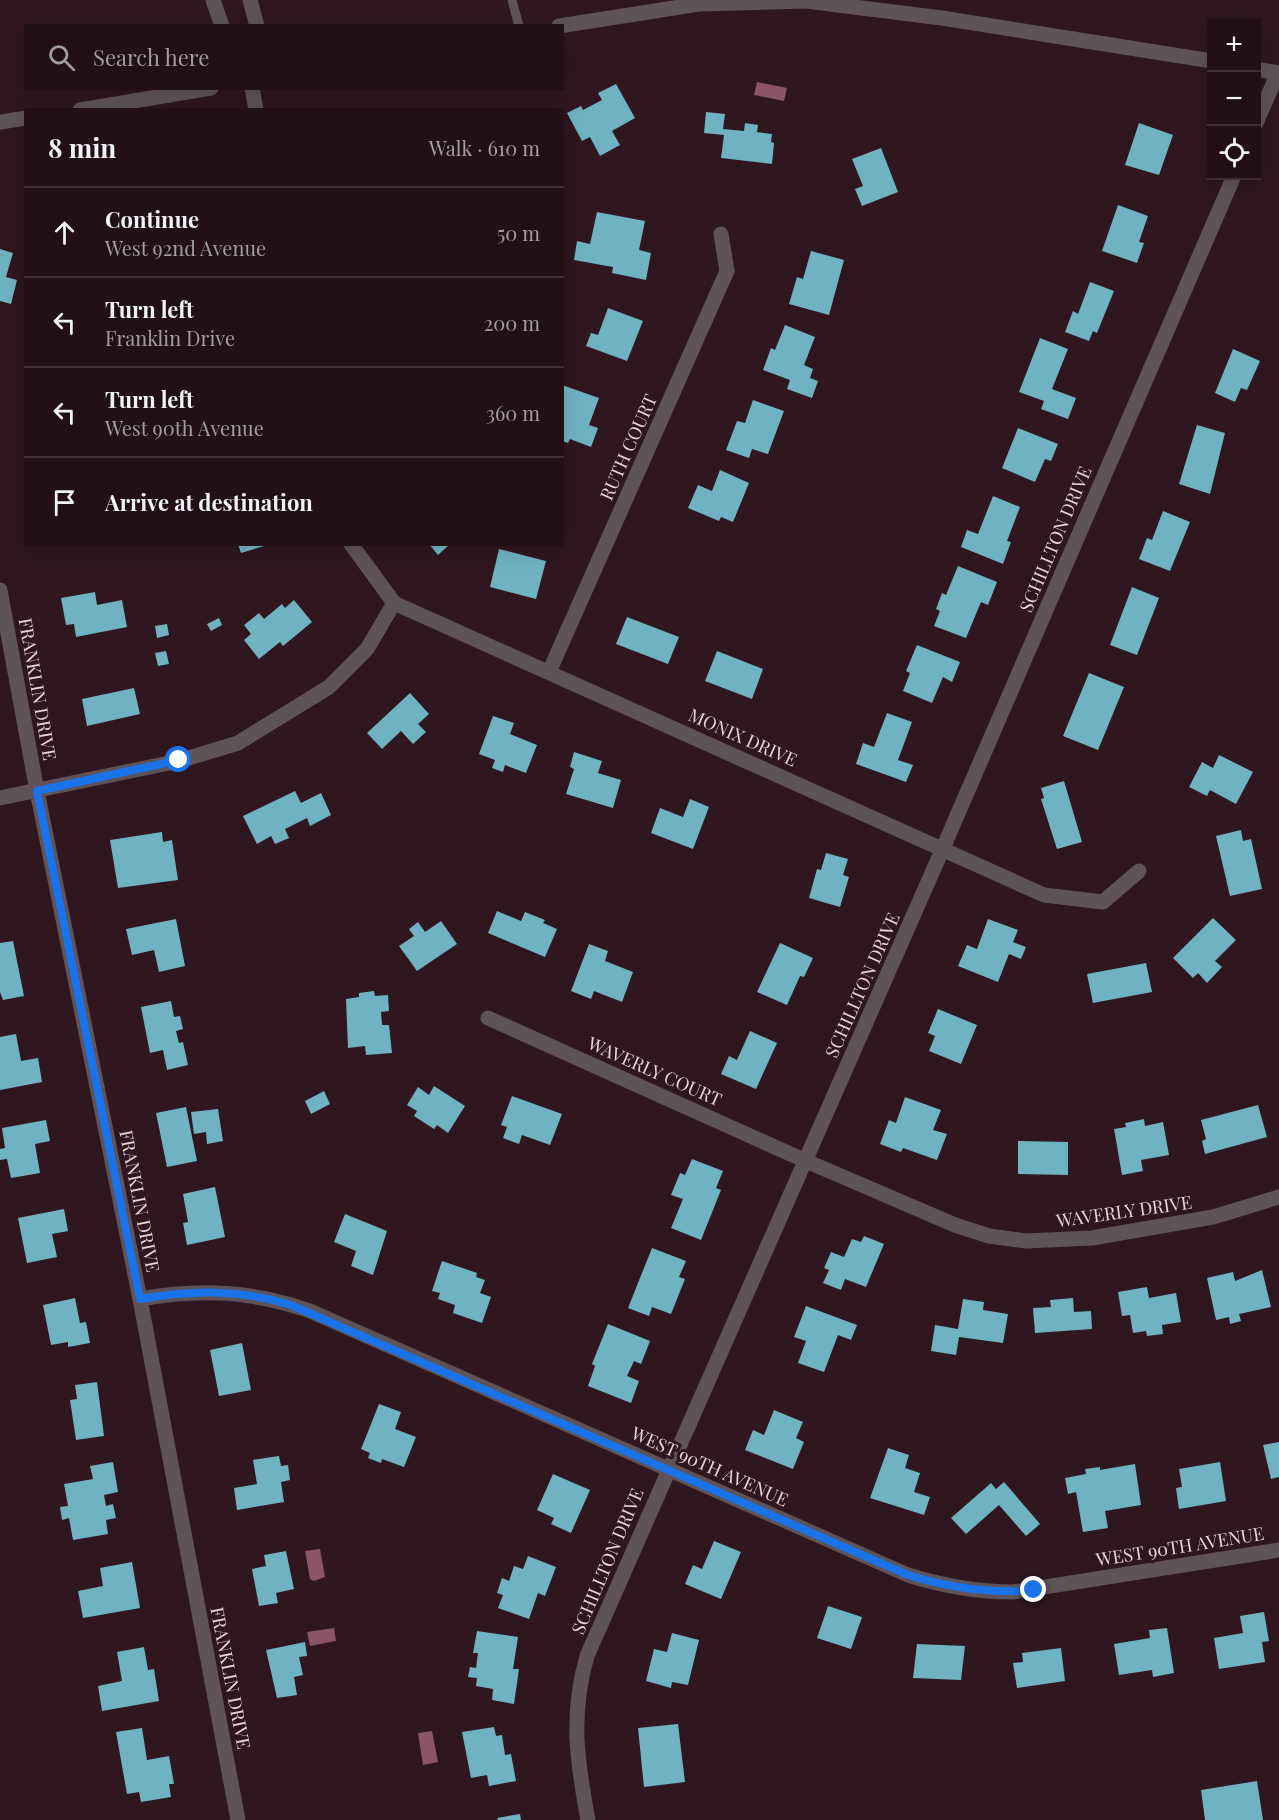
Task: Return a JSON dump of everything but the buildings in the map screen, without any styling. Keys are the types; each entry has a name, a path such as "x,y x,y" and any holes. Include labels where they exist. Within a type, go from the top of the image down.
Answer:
{"street":[{"path":"213,0 221,24"},
{"path":"250,0 256,24"},
{"path":"564,25 699,4 806,0 942,18 1207,60"},
{"path":"1261,70 1279,73 1261,114"},
{"path":"92,108 199,90"},
{"path":"252,90 256,108"},
{"path":"0,122 24,118"},
{"name":"SCHILLTON DRIVE","path":"588,1820 575,1735 582,1674 668,1468 806,1161 1232,180"},
{"name":"RUTH COURT","path":"549,672 727,271 721,234"},
{"name":"MONIX DRIVE","path":"352,546 394,603 1044,895 1103,902 1139,871"},
{"name":"FRANKLIN DRIVE","path":"0,590 37,791 140,1299 238,1820"},
{"path":"0,798 179,760 238,743 329,687 367,649 394,603"},
{"name":"WAVERLY COURT","path":"488,1018 806,1161"},
{"name":"WAVERLY DRIVE","path":"806,1161 954,1225 989,1236 1026,1241 1083,1239 1214,1217 1279,1197"},
{"name":"WEST 90TH AVENUE","path":"140,1299 192,1291 215,1291 254,1295 291,1305 668,1468 908,1575 966,1589 1013,1592 1034,1590 1279,1550"}],"lane":[{"path":"512,0 518,24"}],"shaded area":[{"path":"757,82 787,88 784,101 754,95"},
{"path":"320,1549 325,1577 314,1581 310,1579 305,1551"},
{"path":"334,1628 336,1641 310,1646 307,1632"},
{"path":"432,1731 438,1762 423,1765 418,1733"}],"route":[{"path":"179,760 37,791 140,1299 192,1291 235,1292 272,1299 310,1311 908,1575 943,1585 989,1592 1034,1590"}]}
